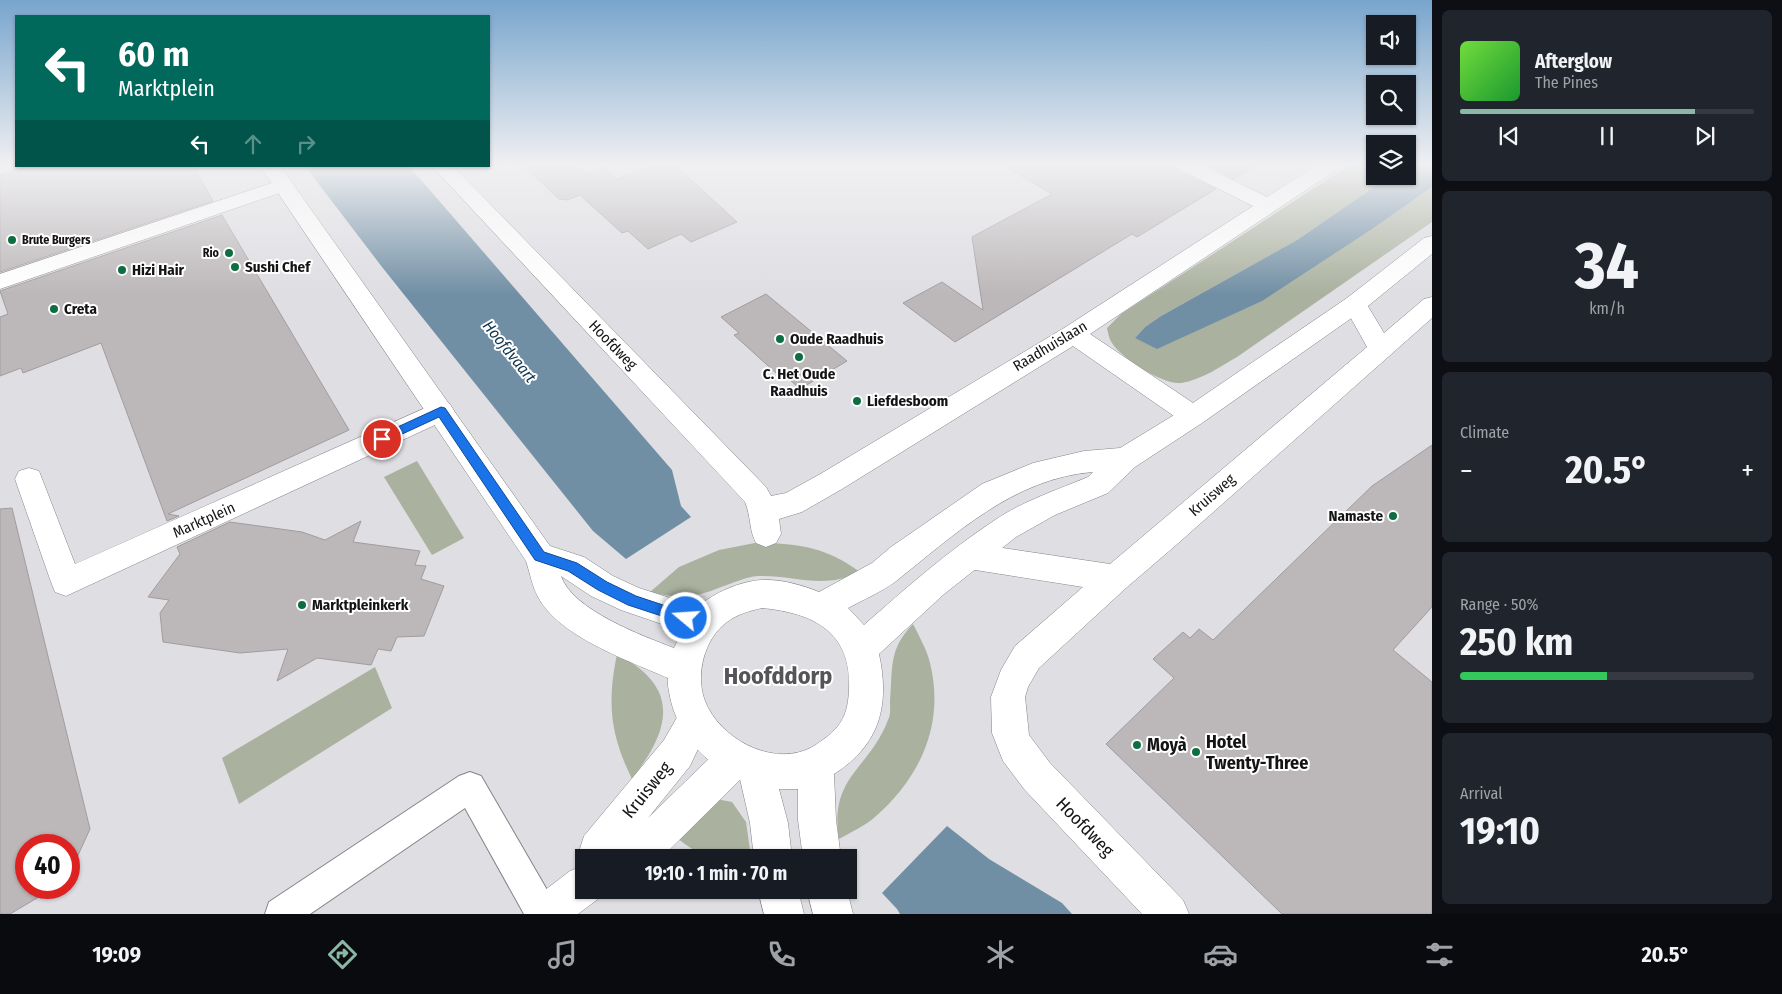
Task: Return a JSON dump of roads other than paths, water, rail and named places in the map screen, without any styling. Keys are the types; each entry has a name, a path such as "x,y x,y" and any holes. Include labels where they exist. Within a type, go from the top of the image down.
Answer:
{"street":[{"path":"0,282 192,209"},
{"path":"300,209 540,556 550,590 575,616 612,638 685,669"},
{"name":"Hoofdweg","path":"483,209 756,495 764,522"},
{"name":"Raadhuislaan","path":"764,522 1073,334 1264,209"},
{"path":"862,648 932,586 1006,528 1046,507 1098,485 1125,459 1193,416 1355,304 1432,242"},
{"path":"1355,304 1381,350"},
{"name":"Kruisweg","path":"1010,733 1008,697 1013,681 1027,657 1114,578 1165,537 1432,305"},
{"path":"1073,334 1193,416"},
{"name":"Marktplein","path":"30,479 66,582 441,411"},
{"path":"821,607 883,574 902,556 992,492 1033,474 1075,464 1125,459"},
{"path":"540,556 572,566 602,586 632,600 704,624"},
{"path":"969,556 1114,578"},
{"path":"762,594 799,597 821,607 834,614 848,628 862,648 867,688 864,713 854,737 834,755 816,765 788,772 745,764 712,743 695,719 688,705 685,669 690,646 704,624 718,610 740,599 762,594"},
{"name":"Kruisweg","path":"599,849 677,753 695,719"},
{"name":"Hoofdweg","path":"1010,733 1016,748 1037,776 1169,914"},
{"path":"643,849 656,838 708,782 745,764"},
{"path":"745,764 769,823 772,849"},
{"path":"816,765 817,820 821,849"},
{"path":"544,914 575,892"},
{"path":"780,899 784,914"},
{"path":"829,899 833,914"}],"lane":[{"path":"281,914 470,787 544,914"}],"water":[{"name":"Hoofdvaart","path":"338,209 446,209 672,470 681,506 691,517 626,559 593,531"},
{"path":"1343,209 1401,209 1262,301 1157,349 1135,338 1145,327 1161,316 1297,240"},
{"path":"947,826 989,859 1062,903 1072,914 900,914 882,893"}],"place":[{"name":"Brute Burgers","path":"12,240"},
{"name":"Rio","path":"229,253"},
{"name":"Sushi Chef","path":"235,267"},
{"name":"Hizi Hair","path":"122,270"},
{"name":"Creta","path":"54,309"},
{"name":"Oude Raadhuis","path":"780,339"},
{"name":"C. Het Oude Raadhuis","path":"799,357"},
{"name":"Liefdesboom","path":"857,401"},
{"name":"Namaste","path":"1393,516"},
{"name":"Marktpleinkerk","path":"302,605"},
{"name":"Moyà","path":"1137,745"},
{"name":"Hotel Twenty-Three","path":"1196,752"}],"district":[{"name":"Hoofddorp","path":"778,676"}]}
